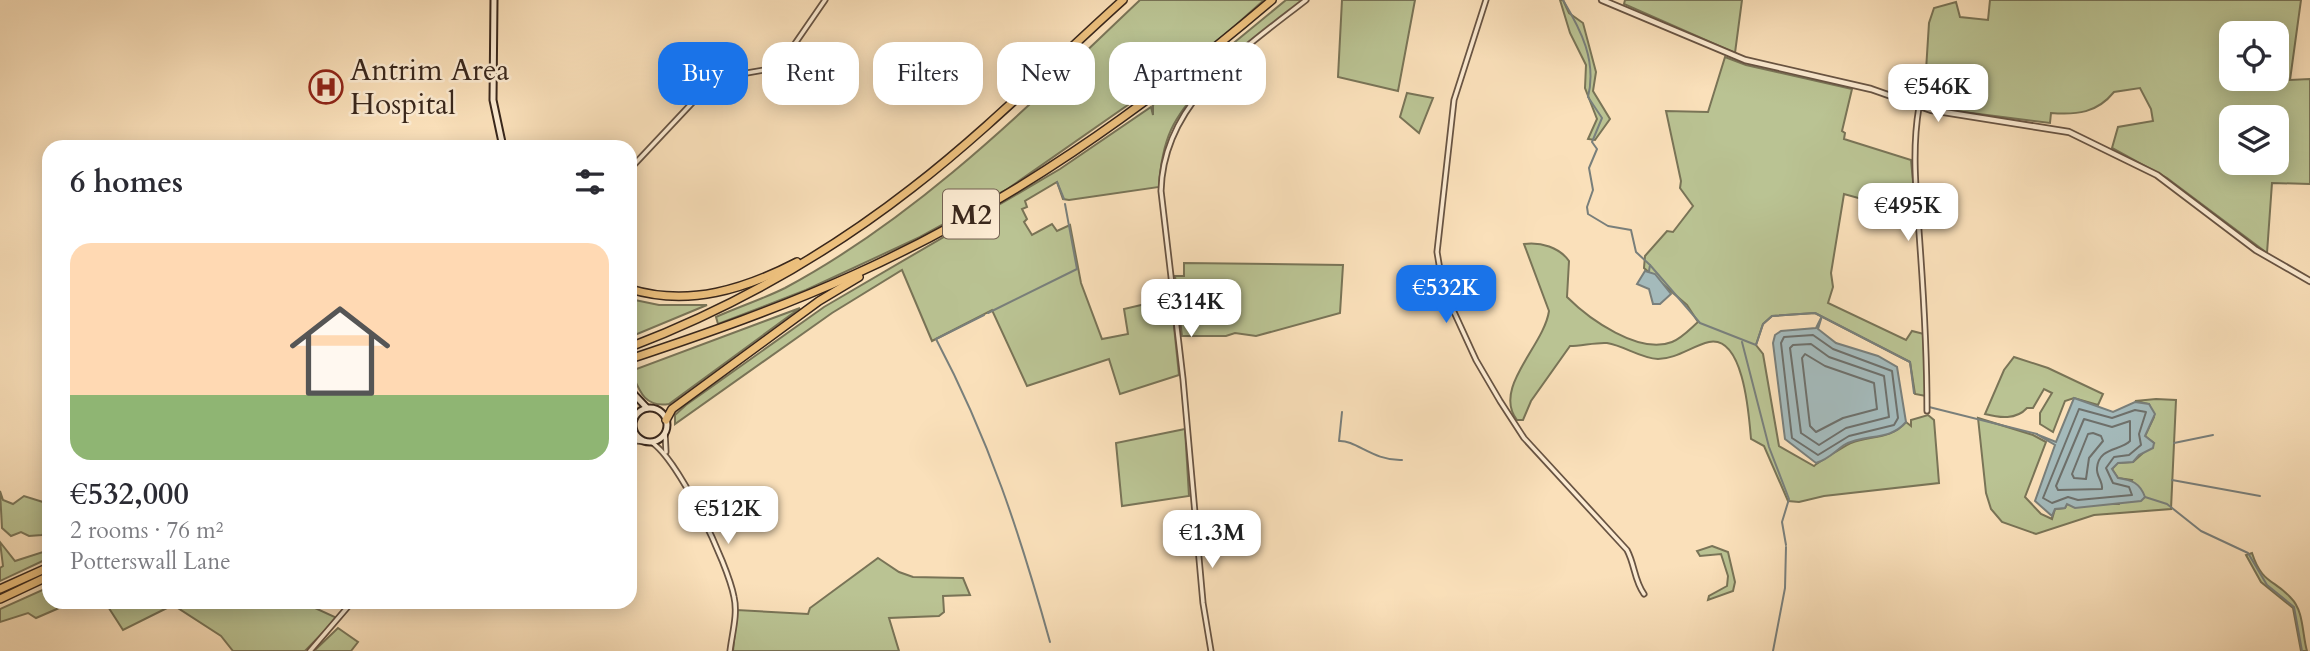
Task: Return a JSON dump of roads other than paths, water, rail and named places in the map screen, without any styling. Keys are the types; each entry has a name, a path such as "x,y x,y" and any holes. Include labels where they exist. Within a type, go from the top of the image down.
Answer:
{"highway":[{"name":"M2","path":"637,344 738,300 848,235 935,170 1123,0"},
{"name":"M2","path":"637,357 740,321 902,251 1021,186 1097,137 1180,76 1272,0"},
{"path":"637,290 669,296 720,293 766,276 848,235"},
{"path":"666,419 672,409 819,301 902,251"},
{"path":"0,589 42,570"},
{"path":"0,599 42,579"}],"main road":[{"path":"494,0 493,100 502,140"},
{"path":"637,400 647,408 659,411 666,419 665,432 660,439 648,442 637,435"},
{"path":"637,414 647,408"}],"street":[{"path":"637,162 709,85 741,74 770,69 794,45 825,0"},
{"path":"1211,651 1203,603 1183,379 1161,191 1163,164 1171,135 1194,97 1250,45 1306,0"},
{"path":"1486,0 1454,100 1437,252 1438,273 1466,340 1500,401 1524,438 1627,550 1633,560 1635,581 1644,594"},
{"path":"1602,0 1745,60 1871,89 1919,107 2052,127 2088,140 2157,175 2256,250 2310,281"},
{"path":"1919,107 1914,136 1914,165 1925,318 1927,411"},
{"path":"665,432 667,454 708,529 734,597 730,651"},
{"path":"648,442 667,454"},
{"path":"310,651 346,609"}],"water":[{"path":"1645,271 1655,274 1671,294 1660,304 1653,304 1649,289 1637,284"},
{"path":"1822,316 1818,329 1836,343 1878,356 1897,367 1906,422 1884,435 1852,441 1816,463 1785,439 1773,343 1775,335 1781,331 1816,328"},
{"path":"2074,398 2113,412 2135,402 2149,404 2155,414 2145,436 2154,443 2153,448 2139,455 2133,462 2118,463 2112,469 2118,478 2138,485 2145,497 2141,501 2075,508 2067,504 2065,508 2055,509 2052,516 2035,501 2055,445 2036,434 2056,442"}],"waterway":[{"path":"1563,0 1586,46 1590,71 1588,97 1602,118 1592,142 1597,149 1589,168 1593,190 1587,207 1588,214 1608,226 1631,230 1636,252 1650,265 1649,271"},
{"path":"1057,182 1064,199"},
{"path":"988,313 1077,269 1065,204"},
{"path":"1650,265 1700,323 1756,345 1763,324 1772,316 1815,313 1910,362 1914,393"},
{"path":"984,315 936,339 972,413 1002,488 1050,642"},
{"path":"1742,342 1769,447 1789,499 1782,522 1786,545"},
{"path":"1929,407 2037,434"},
{"path":"1342,412 1339,441 1382,457 1402,460"},
{"path":"2174,443 2213,435"},
{"path":"2172,480 2260,496"},
{"path":"2145,497 2167,504 2201,531 2248,553 2267,585 2294,607 2302,651"},
{"path":"1773,651 1785,588 1786,547"}],"place":[{"name":"Antrim Area Hospital","path":"326,87"}]}
